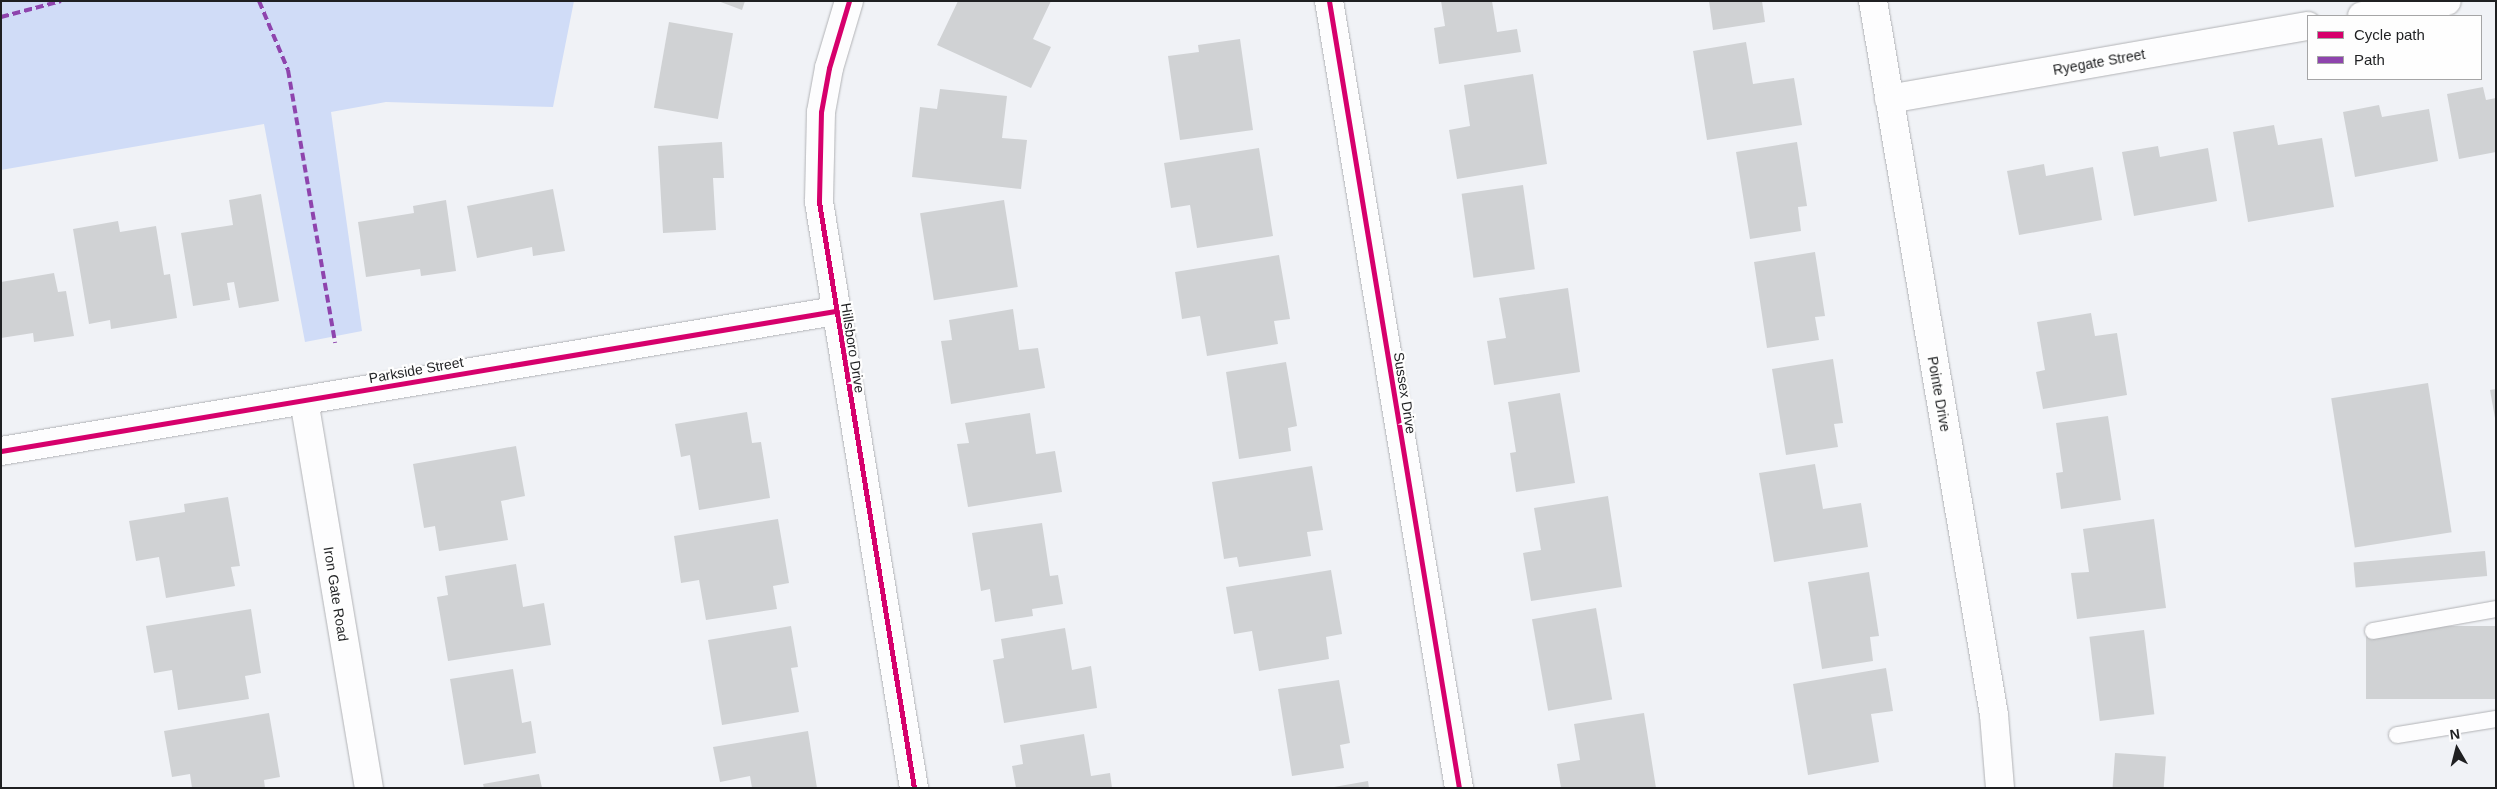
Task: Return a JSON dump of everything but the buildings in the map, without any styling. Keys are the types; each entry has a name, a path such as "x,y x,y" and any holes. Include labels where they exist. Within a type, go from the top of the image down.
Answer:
{"street":[{"name":"Hillsboro Drive","path":"849,1 829,68 818,157 819,202 835,311 914,788"},
{"name":"Sussex Drive","path":"1328,1 1459,788"},
{"name":"Pointe Drive","path":"1873,1 1994,715 2000,788"},
{"path":"2368,15 2447,1"},
{"name":"Ryegate Street","path":"1889,99 2307,26"},
{"name":"Parkside Street","path":"1,451 835,311"},
{"name":"Iron Gate Road","path":"304,400 368,788"}],"lane":[{"path":"2373,631 2496,609"},
{"path":"2397,735 2496,720"}],"shaded area":[{"path":"1,1 574,1 553,107 386,102 331,112 362,331 305,342 264,124 1,170"}],"marked path":[{"path":"1,17 61,1"},
{"path":"259,1 288,70 335,343"}],"cycle path":[{"path":"849,1 829,68 821,112 819,202 914,788"},
{"path":"1329,1 1459,788"},
{"path":"1,451 835,311"}]}
